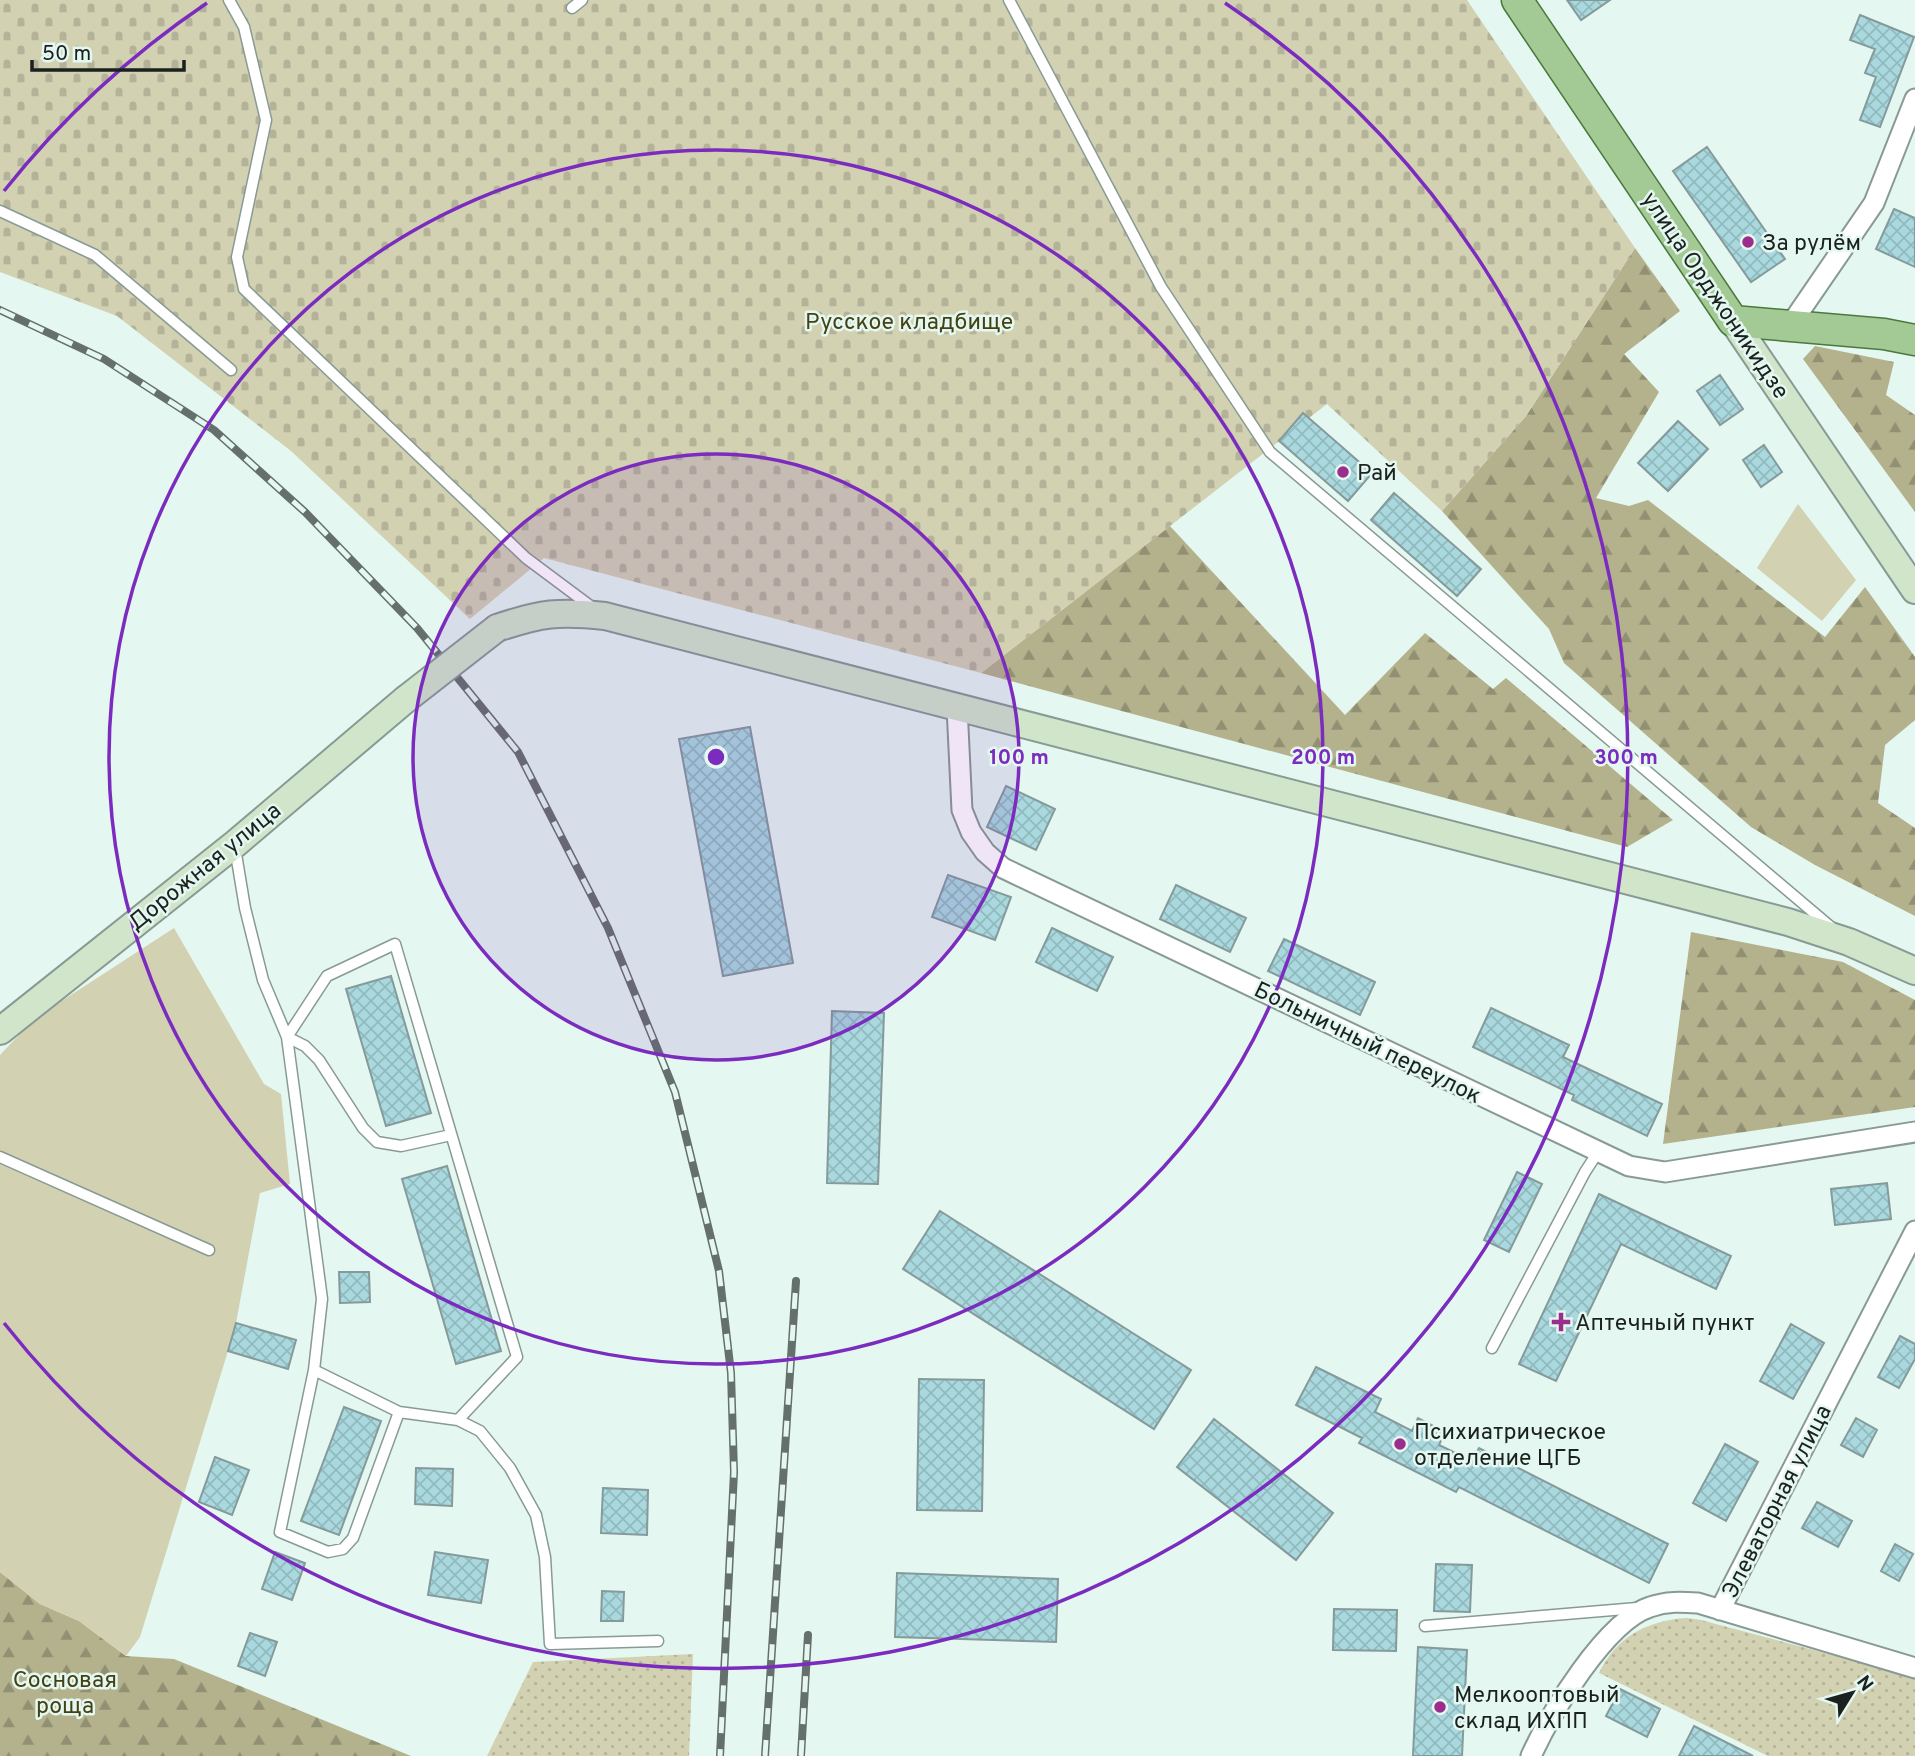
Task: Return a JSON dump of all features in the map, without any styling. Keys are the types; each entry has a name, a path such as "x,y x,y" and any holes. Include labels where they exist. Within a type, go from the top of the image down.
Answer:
{"main road":[{"name":"улица Орджоникидзе","path":"1517,0 1733,321"},
{"path":"1733,321 1791,324 1915,340"}],"street":[{"path":"1791,324 1874,202 1915,99"},
{"name":"улица Орджоникидзе","path":"1733,321 1915,590"},
{"name":"Дорожная улица","path":"0,1031 235,844 406,699 497,628 532,616 567,612 605,616 1788,922 1849,942 1915,971"},
{"name":"Больничный переулок","path":"957,707 962,810 971,832 985,852 1003,868 1629,1166 1665,1172 1915,1132"},
{"name":"Элеваторная улица","path":"1531,1756 1541,1734 1578,1676 1608,1637 1627,1620 1648,1607 1673,1601 1699,1603 1720,1610 1915,1231"},
{"path":"1720,1610 1915,1668"}],"lane":[{"path":"229,0 244,27 266,120 237,257 244,289 526,558 605,616"},
{"path":"572,8 582,0"},
{"path":"1009,0 1161,287 1270,452 1849,942"},
{"path":"0,211 95,255 231,370"},
{"path":"235,844 245,908 263,980 287,1037 323,1299 314,1370 280,1532 328,1552 343,1549 353,1538 400,1412"},
{"path":"287,1037 327,976 395,944 517,1357 458,1420"},
{"path":"287,1037 305,1046 320,1060 363,1128 377,1142 401,1146 451,1135"},
{"path":"1492,1348 1598,1152"},
{"path":"0,1157 209,1250"},
{"path":"314,1370 400,1412 458,1420 480,1431 510,1468 536,1515 545,1556 550,1644 658,1641"},
{"path":"1425,1626 1648,1607"}],"green space":[{"name":"Русское кладбище","path":"0,0 1467,0 1635,248 1526,416 1442,511 1327,404 981,673 544,558 470,619 291,451 117,316 0,272"},
{"path":"1635,248 1680,311 1624,354 1659,392 1596,498 1629,506 1648,500 1825,637 1865,587 1915,657 1915,720 1885,745 1878,803 1915,828 1915,916 1815,865 1751,827 1564,663 1549,629 1442,511 1526,416"},
{"path":"1815,346 1894,362 1886,395 1915,415 1915,512 1803,359"},
{"path":"1798,504 1856,580 1822,621 1757,568"},
{"path":"1170,526 1345,715 1425,633 1493,689 1506,678 1673,820 1627,847 981,673"},
{"path":"174,928 264,1084 281,1094 290,1184 260,1193 236,1323 228,1351 140,1637 126,1656 79,1621 40,1604 0,1572 0,1055 34,1019"},
{"path":"1691,932 1843,962 1915,1000 1915,1107 1663,1144"},
{"name":"Сосновая роща","path":"0,1572 40,1604 79,1621 126,1656 174,1659 411,1756 0,1756"},
{"path":"1687,1618 1915,1677 1915,1756 1768,1756 1599,1673 1614,1650 1635,1633 1659,1622"},
{"path":"693,1654 689,1756 487,1756 533,1662"}],"building":[{"path":"1567,0 1610,0 1581,20"},
{"path":"1860,15 1914,37 1880,127 1860,120 1876,77 1865,73 1875,49 1850,40"},
{"path":"1707,147 1785,259 1751,282 1673,171"},
{"path":"1894,209 1915,218 1915,267 1876,249"},
{"path":"1720,375 1743,409 1720,425 1697,391"},
{"path":"1303,413 1372,473 1348,501 1279,441"},
{"path":"1678,421 1708,449 1668,491 1638,463"},
{"path":"1764,445 1782,472 1761,487 1743,460"},
{"path":"1394,493 1481,569 1457,596 1371,520"},
{"path":"750,727 793,963 723,976 679,739"},
{"path":"1006,786 1055,809 1036,850 987,827"},
{"path":"948,875 1011,897 995,940 932,917"},
{"path":"1176,885 1246,918 1230,952 1160,919"},
{"path":"1052,928 1113,957 1097,991 1036,962"},
{"path":"1284,939 1375,982 1360,1015 1268,971"},
{"path":"391,976 431,1113 386,1126 346,989"},
{"path":"1491,1008 1569,1045 1563,1057 1662,1104 1647,1136 1572,1100 1574,1095 1473,1047"},
{"path":"832,1011 884,1013 878,1184 827,1183"},
{"path":"447,1166 501,1351 456,1364 402,1179"},
{"path":"1517,1172 1542,1184 1509,1252 1484,1240"},
{"path":"1887,1183 1891,1219 1835,1225 1831,1189"},
{"path":"1599,1194 1731,1256 1716,1289 1621,1244 1556,1381 1519,1364"},
{"path":"940,1211 1191,1370 1154,1429 903,1269"},
{"path":"339,1272 369,1272 370,1302 340,1303"},
{"path":"236,1323 296,1340 288,1369 228,1351"},
{"path":"1791,1324 1824,1343 1793,1399 1760,1381"},
{"path":"1900,1336 1915,1344 1915,1359 1899,1388 1878,1377"},
{"name":"Психиатрическое отделение ЦГБ","path":"1316,1367 1381,1399 1375,1412 1412,1431 1418,1418 1445,1432 1439,1445 1472,1461 1479,1448 1668,1544 1649,1583 1459,1487 1456,1492 1359,1443 1362,1438 1296,1405"},
{"path":"919,1379 984,1380 982,1511 917,1510"},
{"path":"344,1407 381,1421 339,1535 301,1521"},
{"path":"1856,1418 1877,1430 1863,1457 1841,1445"},
{"path":"1214,1419 1333,1513 1296,1560 1177,1467"},
{"path":"1725,1444 1758,1462 1726,1521 1693,1503"},
{"path":"215,1457 249,1470 232,1515 199,1502"},
{"path":"416,1468 453,1469 452,1506 415,1504"},
{"path":"603,1488 648,1490 647,1535 601,1533"},
{"path":"1817,1502 1852,1521 1838,1547 1802,1528"},
{"path":"1895,1544 1913,1554 1899,1581 1881,1571"},
{"path":"275,1552 305,1563 292,1600 262,1589"},
{"path":"435,1552 488,1560 481,1603 428,1595"},
{"path":"1436,1564 1472,1565 1470,1612 1434,1611"},
{"path":"897,1573 1058,1579 1056,1642 895,1637"},
{"path":"602,1591 624,1592 623,1621 601,1621"},
{"path":"1334,1609 1397,1610 1396,1651 1333,1650"},
{"path":"250,1633 277,1642 265,1676 238,1666"},
{"path":"1418,1647 1467,1650 1462,1756 1413,1756"},
{"path":"1620,1689 1660,1709 1647,1737 1606,1716"},
{"path":"1694,1726 1753,1756 1679,1756"}],"railway":[{"path":"0,310 104,359 214,430 305,512 417,628 518,752 608,928 675,1092 719,1271 731,1373 734,1472 720,1756"},
{"path":"765,1756 796,1281"},
{"path":"801,1756 808,1635"}],"place":[{"name":"За рулём","path":"1748,242"},
{"name":"Рай","path":"1343,472"},
{"name":"Аптечный пункт","path":"1561,1322"},
{"name":"Психиатрическое отделение ЦГБ","path":"1400,1444"},
{"name":"Мелкооптовый склад ИХПП","path":"1440,1707"}]}
